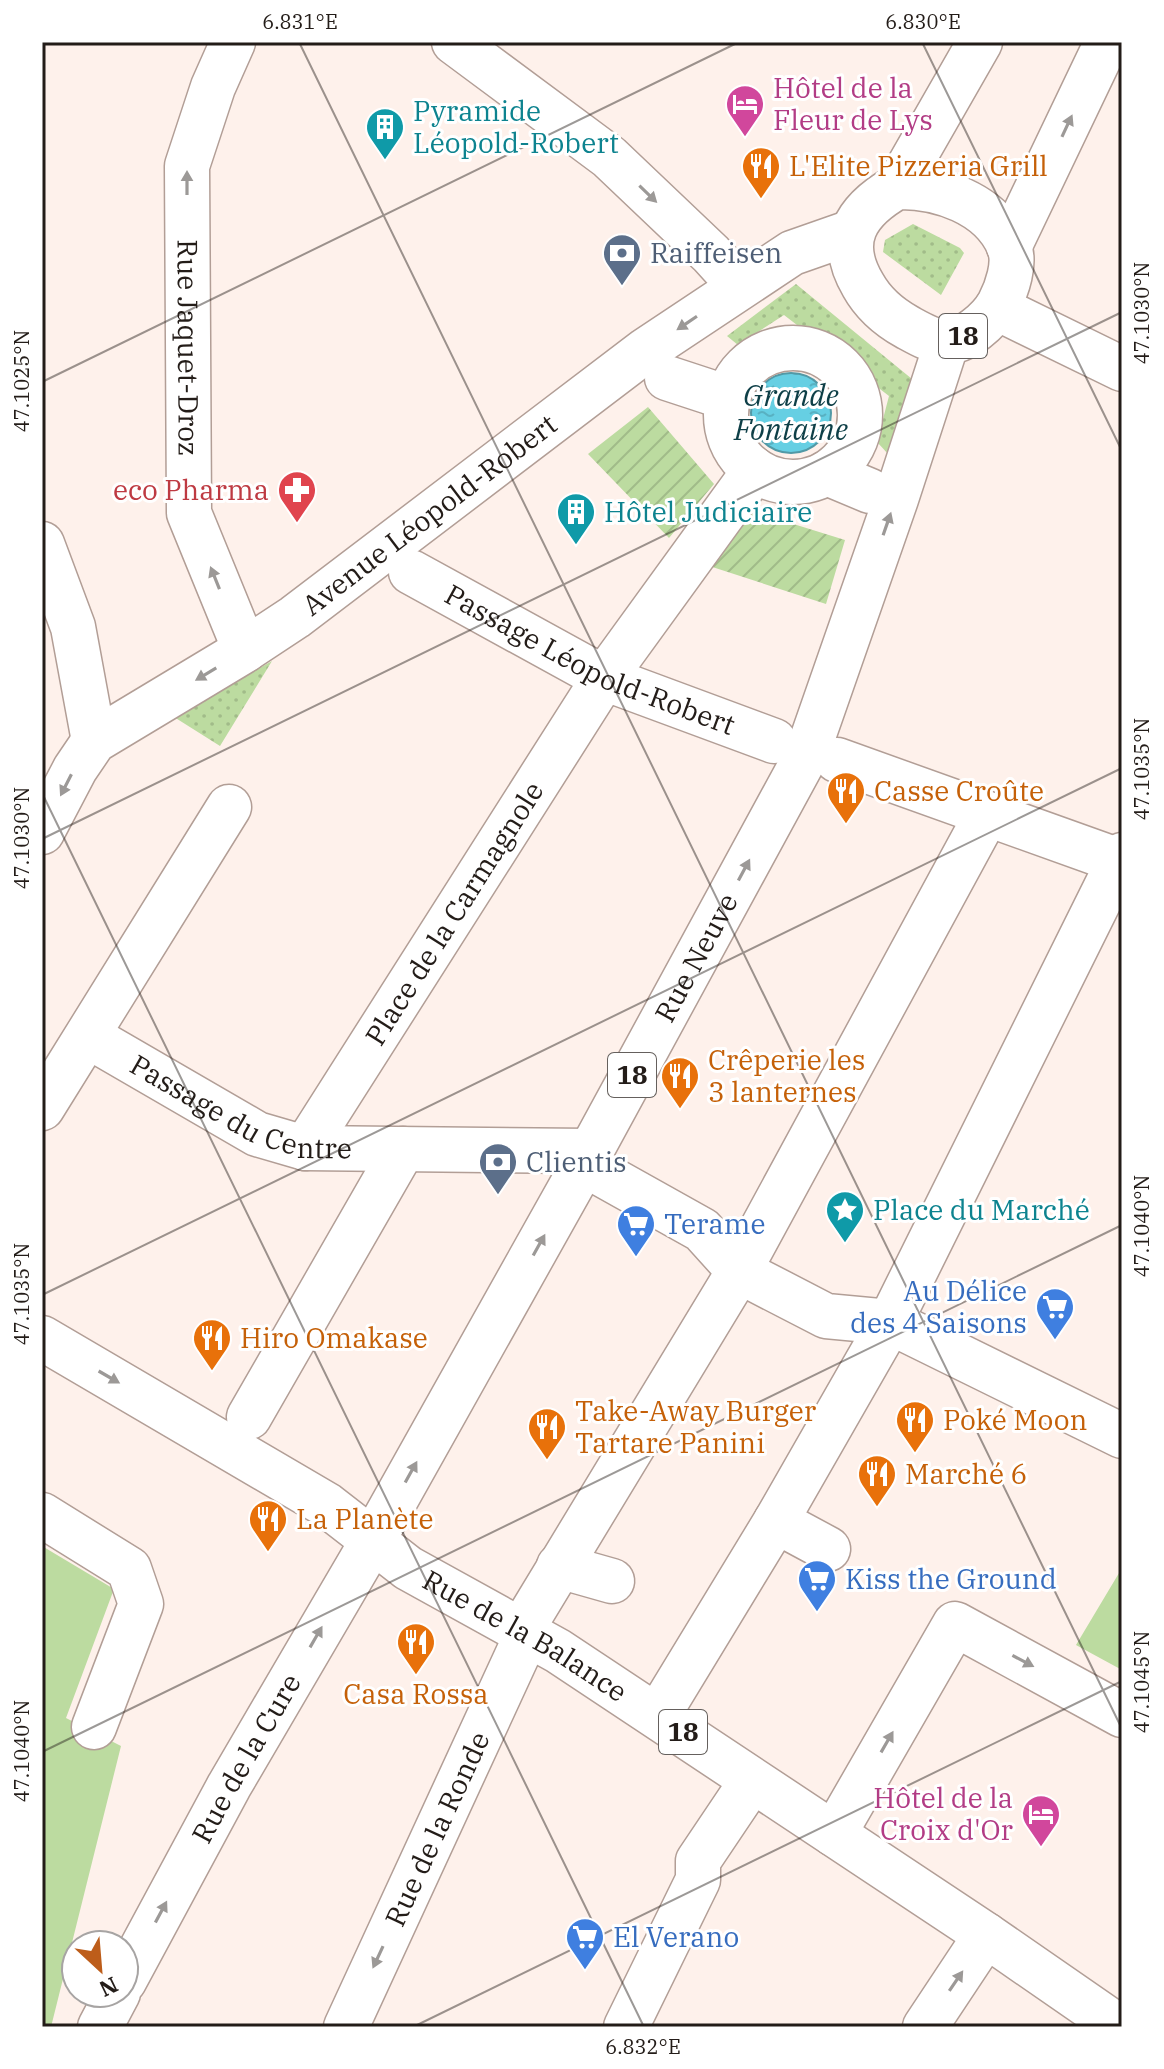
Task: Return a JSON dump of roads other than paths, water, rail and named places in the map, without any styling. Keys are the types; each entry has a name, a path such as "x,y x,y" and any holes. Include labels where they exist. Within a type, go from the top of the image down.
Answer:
{"street":[{"name":"Rue Jaquet-Droz","path":"233,42 213,87 187,166 189,513 245,650"},
{"path":"454,42 609,157 711,254 740,286"},
{"path":"897,187 980,42"},
{"name":"18","path":"852,232 849,250 855,271 873,299 900,323 922,335 947,342 983,324 997,308 1006,289 1010,268 1009,247 1107,42"},
{"path":"852,232 878,198 897,187 916,187 955,197 977,209 1009,247"},
{"name":"Avenue Léopold-Robert","path":"42,832 75,769 94,741 295,617 646,350 740,286 792,253 852,232"},
{"path":"997,308 1122,369"},
{"name":"Rue Neuve","path":"373,1540 588,1158 807,754 947,342"},
{"path":"793,347 814,351 834,361 849,377 858,397 860,418 855,440 844,458 827,473 809,480 790,482 755,470 740,456 730,438 726,418 728,398 737,378 752,362 771,352 793,347"},
{"path":"667,378 728,398"},
{"name":"Place de la Carmagnole","path":"305,1148 604,678 755,470"},
{"path":"827,473 870,491"},
{"path":"42,544 73,627 94,741"},
{"name":"Passage Léopold-Robert","path":"411,572 604,678 774,741"},
{"path":"658,1715 688,1633 776,1521 890,1322 1121,859 837,760"},
{"path":"42,1108 229,807"},
{"name":"Rue de la Ronde","path":"346,2027 525,1630 559,1566 739,1271 987,814"},
{"name":"Passage du Centre","path":"88,1036 257,1134 305,1148 403,1149 588,1158"},
{"name":"Passage du Centre","path":"249,1417 403,1149"},
{"path":"588,1158 702,1230 739,1271 826,1316 890,1322 1119,1425"},
{"name":"Rue de la Balance","path":"42,1338 327,1505 408,1568 525,1630 658,1715 1119,2027"},
{"path":"42,1515 129,1569 141,1604 94,1727"},
{"path":"776,1521 828,1549"},
{"name":"Rue de la Cure","path":"140,1951 229,1786 373,1540"},
{"path":"559,1566 612,1581"},
{"path":"834,1834 955,1624 1122,1715"},
{"path":"626,2027 698,1880 698,1861 741,1797"},
{"path":"925,2027 986,1935"},
{"path":"100,2027 110,2009"}],"water":[{"name":"Grande Fontaine","path":"791,373 806,376 819,385 828,398 831,413 828,428 819,441 806,450 791,453 776,450 763,441 754,428 751,413 754,398 763,385 776,376"}],"place":[{"name":"Hôtel de la Fleur de Lys","path":"745,138"},
{"name":"Pyramide Léopold-Robert","path":"385,161"},
{"name":"L'Elite Pizzeria Grill","path":"761,200"},
{"name":"Raiffeisen","path":"622,287"},
{"name":"eco Pharma","path":"297,524"},
{"name":"Hôtel Judiciaire","path":"576,546"},
{"name":"Casse Croûte","path":"846,825"},
{"name":"Crêperie les 3 lanternes","path":"680,1110"},
{"name":"Clientis","path":"498,1196"},
{"name":"Place du Marché","path":"845,1244"},
{"name":"Terame","path":"636,1258"},
{"name":"Au Délice des 4 Saisons","path":"1055,1341"},
{"name":"Hiro Omakase","path":"212,1372"},
{"name":"Poké Moon","path":"915,1454"},
{"name":"Take-Away Burger Tartare Panini","path":"547,1461"},
{"name":"Marché 6","path":"877,1508"},
{"name":"La Planète","path":"268,1553"},
{"name":"Kiss the Ground","path":"817,1613"},
{"name":"Casa Rossa","path":"416,1676"},
{"name":"Hôtel de la Croix d'Or","path":"1041,1848"},
{"name":"El Verano","path":"585,1971"}]}
